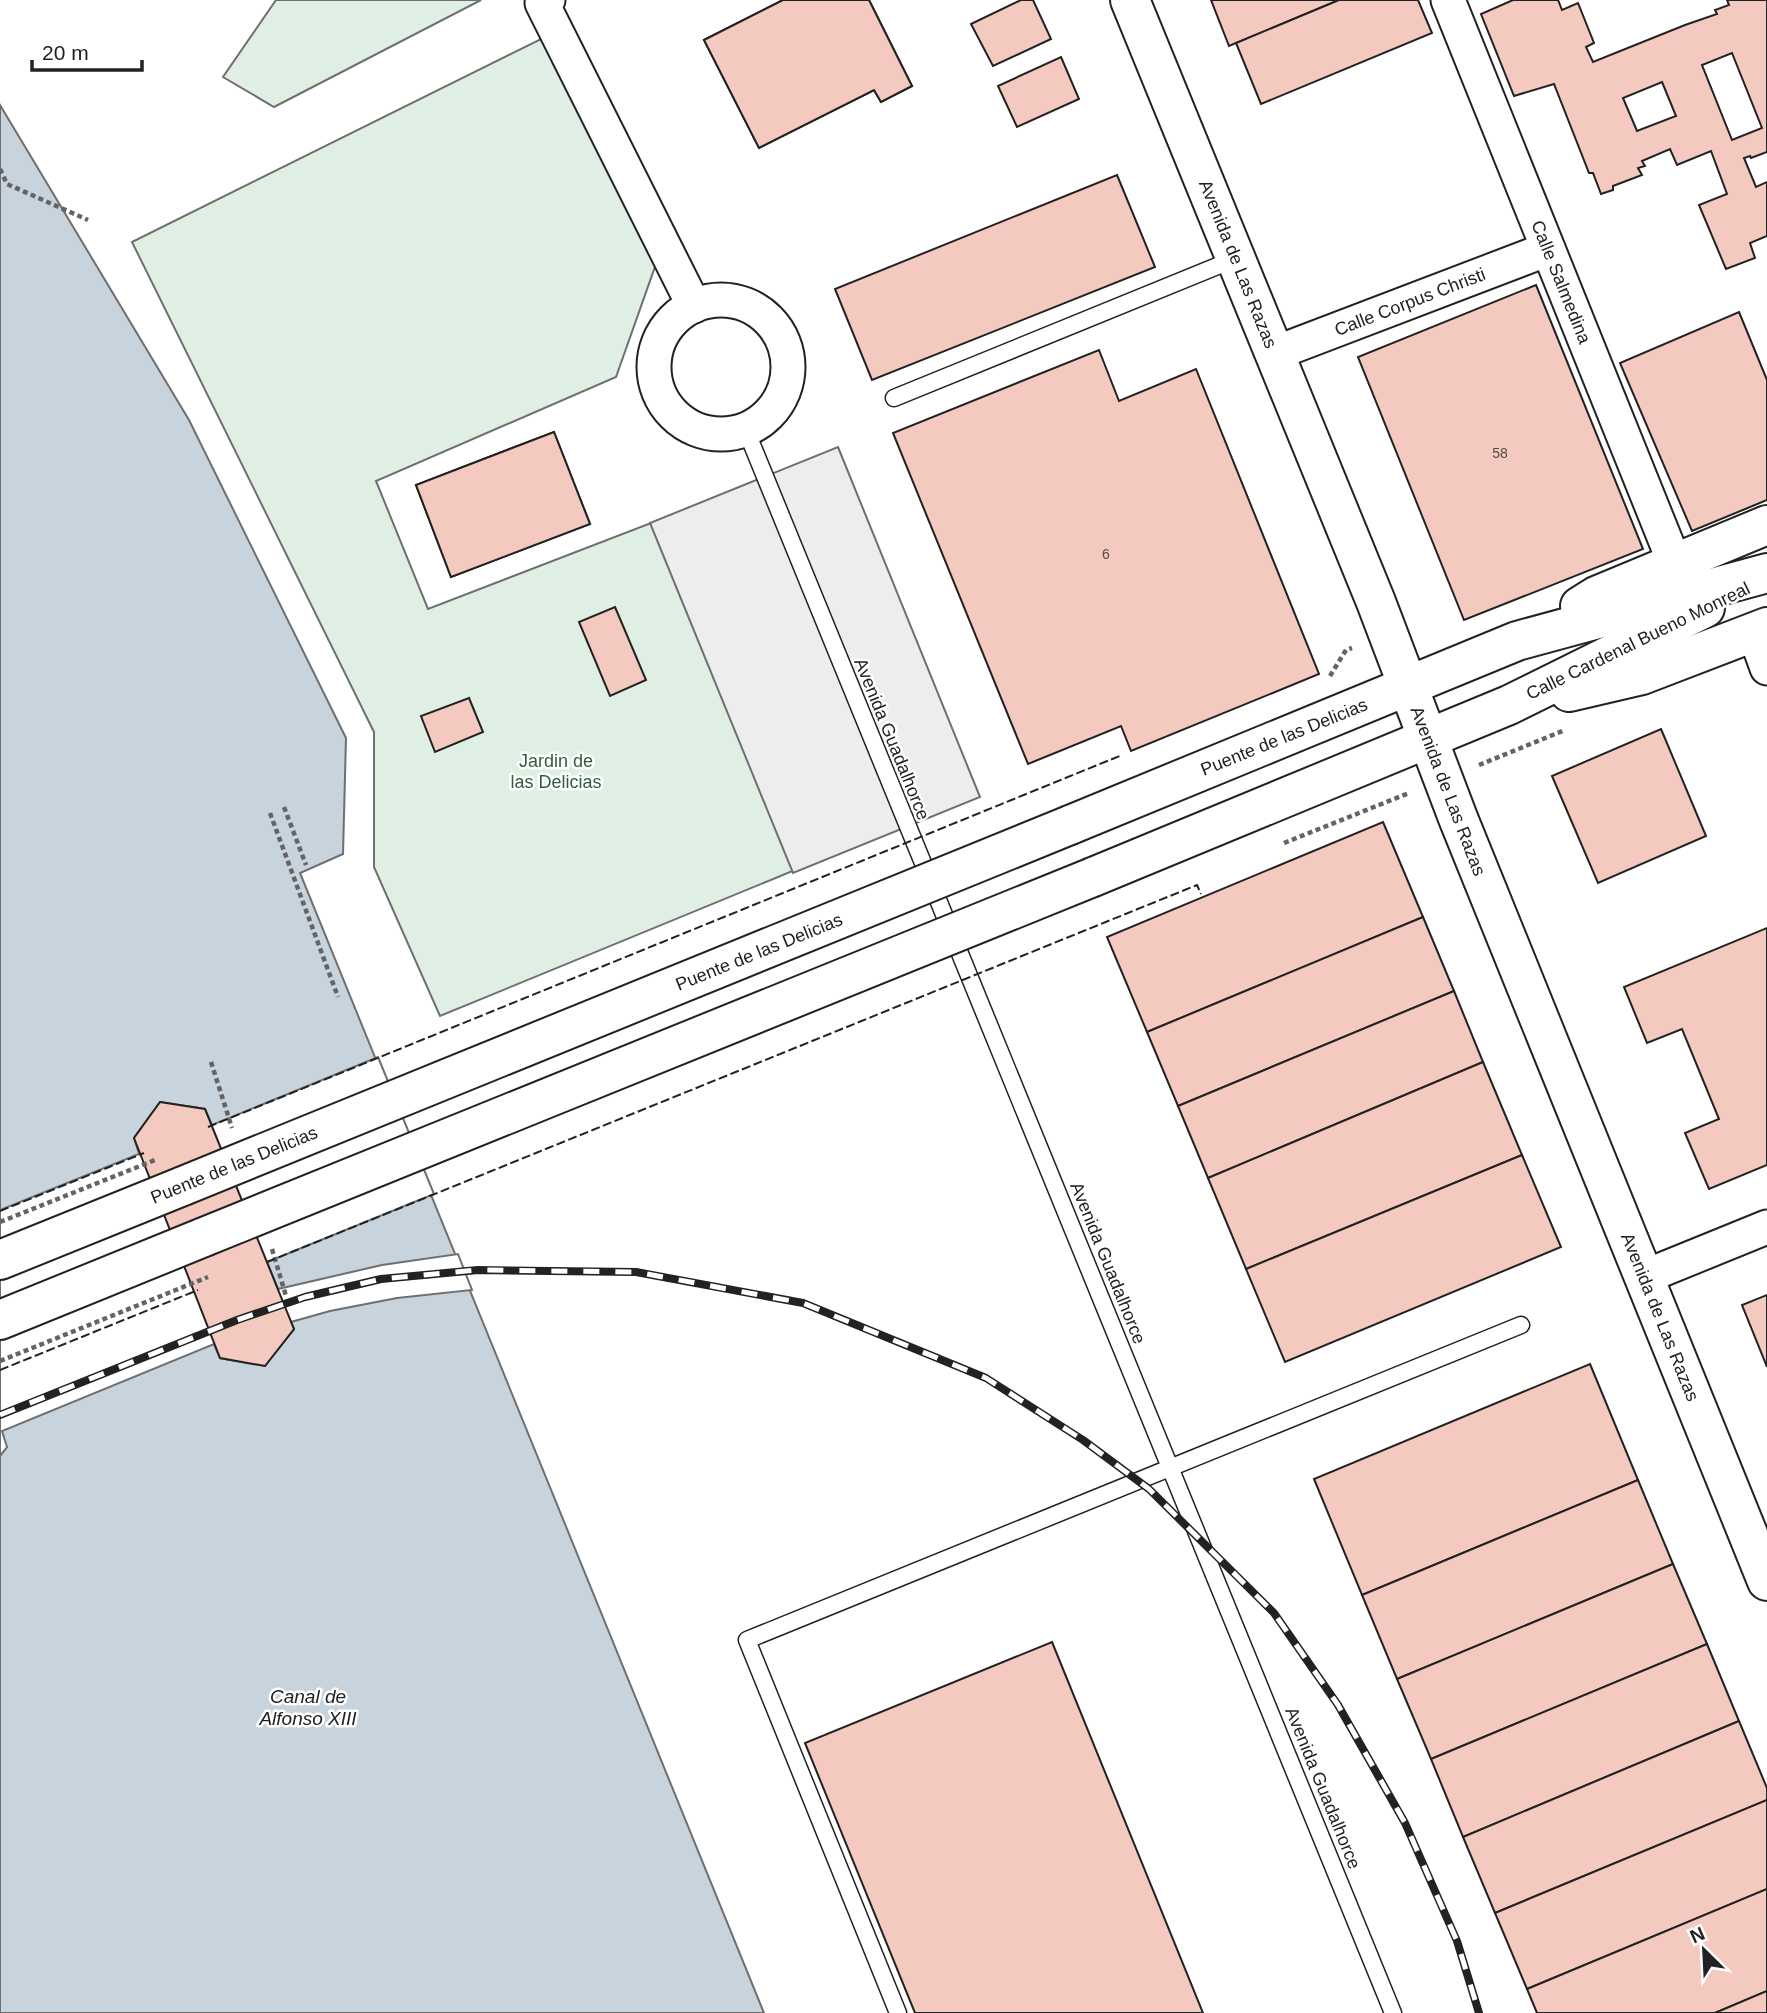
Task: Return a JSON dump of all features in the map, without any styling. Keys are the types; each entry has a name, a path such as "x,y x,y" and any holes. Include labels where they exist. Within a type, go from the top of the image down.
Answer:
{"main road":[{"name":"Avenida de Las Razas","path":"1130,0 1376,602 1427,738 1767,1581"},
{"path":"1517,641 1596,596 1767,525"},
{"name":"Calle Cardenal Bueno Monreal","path":"1517,641 1767,575"},
{"name":"Calle Cardenal Bueno Monreal","path":"1509,705 1767,575"},
{"path":"0,1320 1093,877 1509,705 1642,675 1760,630"},
{"name":"Puente de las Delicias","path":"0,1260 1517,641"}],"street":[{"path":"548,0 541,3 694,306"},
{"name":"Calle Salmedina","path":"1448,0 1675,564"},
{"name":"Calle Corpus Christi","path":"1273,354 1548,249"},
{"path":"715,300 737,302 757,309 773,323 784,342 789,362 787,384 778,404 764,420 746,430 725,434 704,432 685,424 669,410 659,393 654,372 656,352 670,325 694,306 715,300"},
{"path":"1760,630 1767,668"},
{"path":"1644,1276 1767,1227"}],"lane":[{"path":"894,398 1237,258"},
{"name":"Avenida Guadalhorce","path":"746,430 1393,2013"},
{"path":"898,2013 747,1640 1521,1325"}],"path":[{"path":"0,169 7,184 88,220"},
{"path":"284,807 306,865"},
{"path":"270,813 338,997"}],"green space":[{"path":"276,0 481,0 274,107 223,77"},
{"name":"Jardin de las Delicias","path":"543,38 657,261 616,377 376,481 428,609 651,523 795,870 440,1016 374,867 374,732 132,242"}],"shaded area":[{"path":"838,447 980,797 793,873 650,523"}],"water":[{"name":"Canal de Alfonso XIII","path":"0,105 189,420 346,738 343,854 300,873 764,2013 0,2013"}],"pier":[{"path":"378,1057 434,1194 267,1262 278,1289 382,1265 458,1254 472,1290 397,1298 330,1311 291,1322 294,1329 265,1366 220,1358 214,1344 2,1431 7,1447 0,1456 0,1210 139,1154 134,1138 160,1102 205,1109 212,1125"}],"building":[{"path":"783,0 869,0 912,86 881,102 874,90 759,148 704,40"},
{"path":"783,0 869,0 912,86 881,102 874,90 759,148 704,40"},
{"path":"1021,0 1033,0 1051,39 993,66 971,24"},
{"path":"1211,0 1339,0 1229,46"},
{"path":"1339,0 1418,0 1432,33 1261,104 1236,43"},
{"path":"1513,0 1558,0 1562,10 1578,3 1594,43 1586,47 1593,62 1717,14 1715,10 1729,5 1727,0 1767,0 1767,152 1744,158 1756,187 1767,182 1767,236 1750,243 1755,258 1726,269 1699,205 1727,194 1711,151 1677,165 1670,149 1642,161 1645,166 1638,168 1642,175 1613,186 1613,190 1601,194 1593,173 1589,173 1554,84 1514,96 1481,14","holes":["1732,53 1762,128 1732,140 1702,65","1662,82 1676,116 1637,131 1623,98"]},
{"path":"1061,57 1079,99 1017,127 998,86"},
{"path":"1117,175 1155,267 872,380 835,289"},
{"path":"1536,285 1643,549 1464,620 1358,357"},
{"path":"1739,312 1767,380 1767,500 1692,531 1620,363"},
{"path":"1099,350 1119,401 1196,369 1319,674 1131,751 1121,726 1028,764 893,433"},
{"path":"554,432 590,524 451,577 416,485"},
{"path":"554,432 590,524 451,577 416,485"},
{"path":"615,607 646,680 610,696 579,622"},
{"path":"469,698 483,732 435,752 421,716"},
{"path":"1661,729 1706,836 1598,883 1552,776"},
{"path":"1383,822 1423,917 1147,1032 1107,937"},
{"path":"1423,917 1454,991 1178,1106 1147,1032"},
{"path":"1767,928 1767,1165 1709,1189 1685,1133 1719,1119 1682,1029 1647,1043 1624,987"},
{"path":"1454,991 1483,1062 1208,1178 1178,1106"},
{"path":"1483,1062 1522,1155 1246,1269 1208,1178"},
{"path":"160,1102 205,1109 294,1329 265,1366 220,1358 134,1138"},
{"path":"1522,1155 1561,1247 1285,1362 1246,1269"},
{"path":"1767,1295 1767,1367 1742,1305"},
{"path":"1590,1364 1638,1480 1362,1595 1314,1479"},
{"path":"1638,1480 1673,1564 1397,1679 1362,1595"},
{"path":"1673,1564 1707,1644 1431,1759 1397,1679"},
{"path":"1052,1642 1203,2013 915,2013 805,1743"},
{"path":"1707,1644 1739,1721 1463,1837 1431,1759"},
{"path":"1739,1721 1767,1788 1767,1800 1495,1913 1463,1837"},
{"path":"1767,1800 1767,1889 1527,1989 1495,1913"},
{"path":"1767,1889 1767,1991 1715,2013 1537,2013 1527,1989"},
{"path":"1767,1991 1767,2013 1715,2013"}],"railway":[{"path":"0,1415 237,1320 305,1297 381,1279 478,1270 636,1272 803,1303 986,1378 1083,1440 1149,1489 1274,1613 1338,1705 1405,1823 1457,1941 1479,2013"}],"fence":[{"path":"208,1127 1122,755"},
{"path":"267,1262 1197,885 1201,894"},
{"path":"0,1211 144,1153"},
{"path":"0,1370 198,1290"}]}
